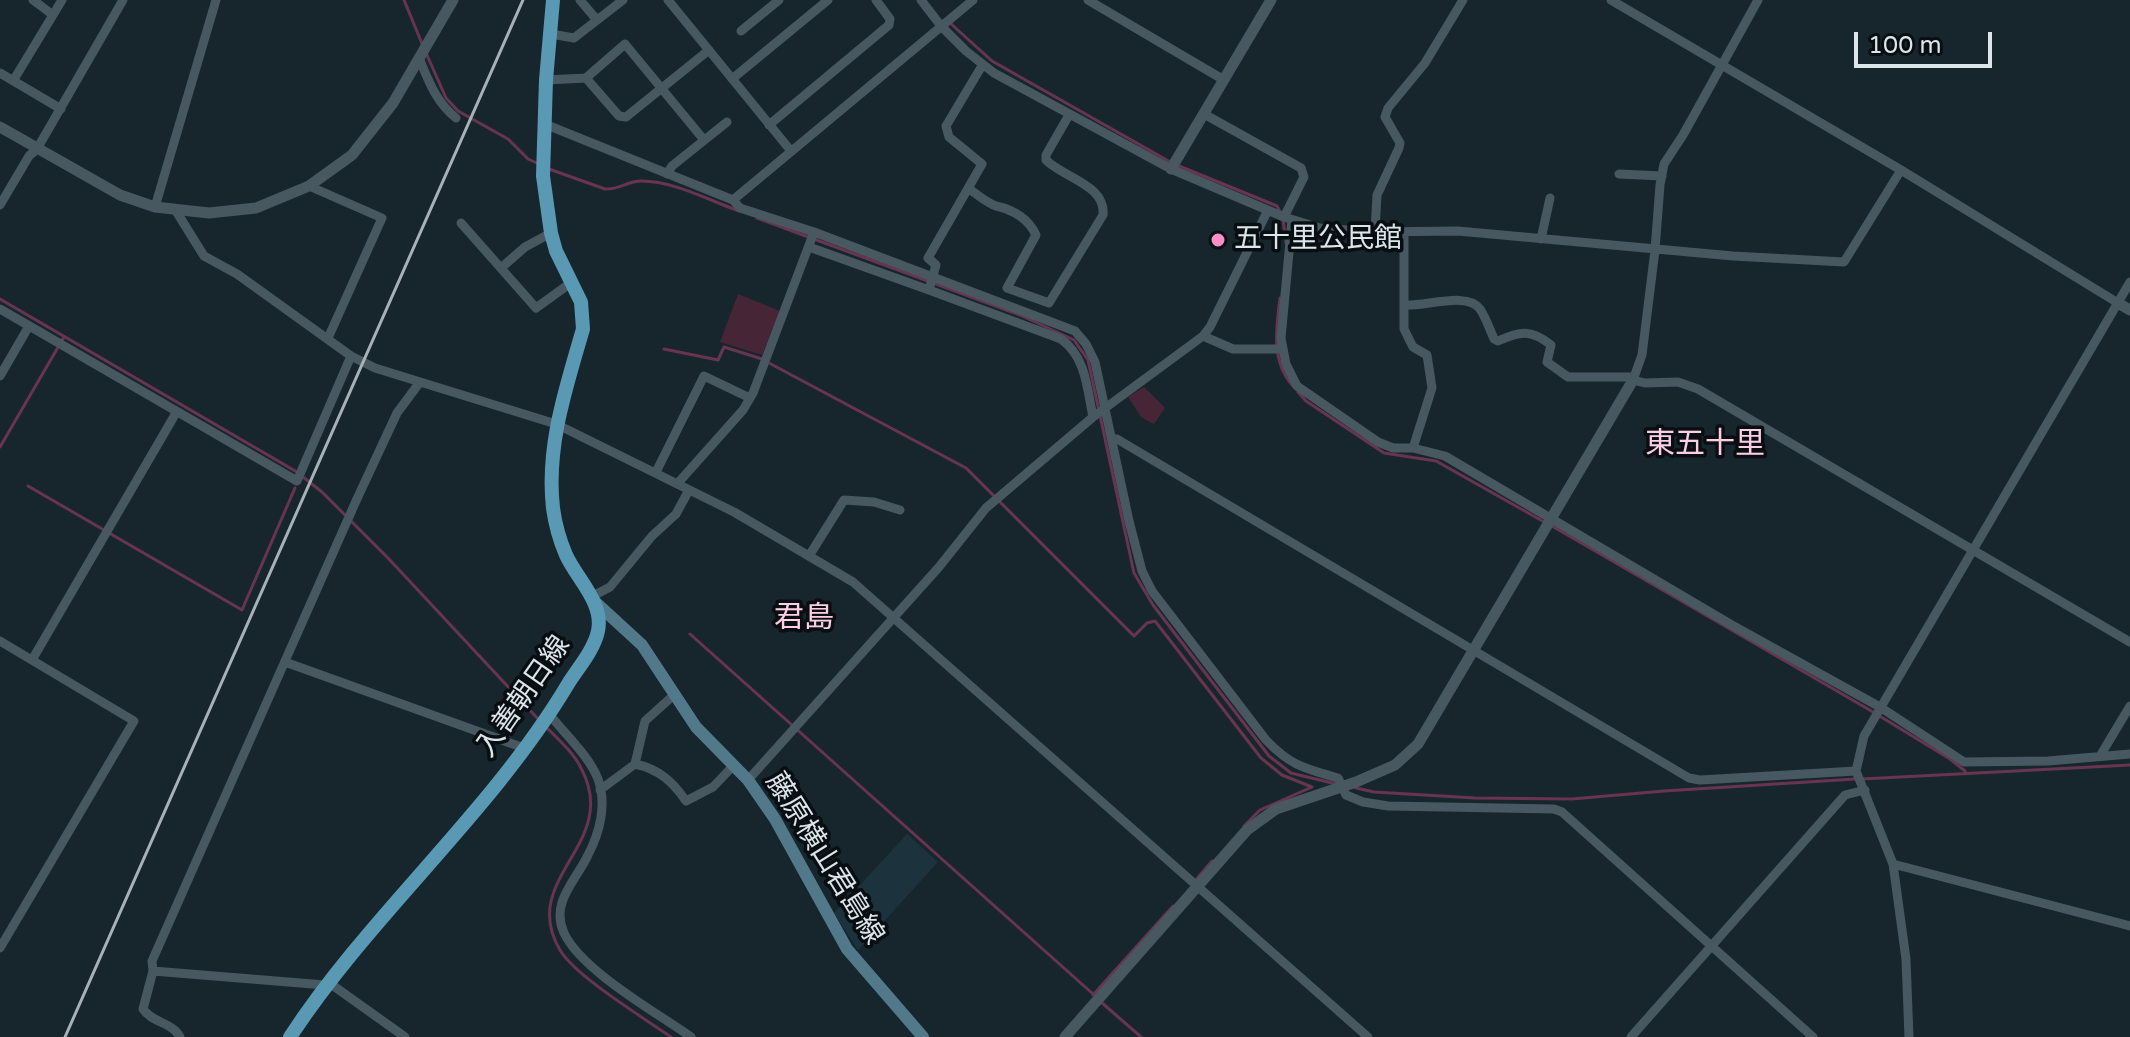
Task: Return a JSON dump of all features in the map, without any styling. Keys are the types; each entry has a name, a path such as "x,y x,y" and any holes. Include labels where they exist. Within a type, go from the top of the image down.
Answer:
{"main road":[{"name":"入善朝日線","path":"290,1037 327,984 476,809 550,715 598,632 597,609 566,554 553,508 556,424 583,329 581,302 556,251 551,233 543,176 547,125 546,80 553,0"},
{"name":"藤原横山君島線","path":"591,597 600,609 642,645 696,727 748,780 775,819 847,949 923,1037"}],"street":[{"path":"33,0 53,15"},
{"path":"13,81 62,0"},
{"path":"0,205 61,109 123,0"},
{"path":"155,207 216,0"},
{"path":"0,127 120,195 155,207 209,213 256,208 309,186 352,155 393,103 453,0"},
{"path":"580,0 597,20"},
{"path":"551,34 574,38 623,0"},
{"path":"668,0 791,151"},
{"path":"741,31 779,0"},
{"path":"732,79 828,0"},
{"path":"769,125 889,25 890,19 876,0"},
{"path":"921,0 941,26 983,64 1069,115 1171,169 1288,218 1320,228 1375,232 1458,231 1655,250 1844,262 1901,170"},
{"path":"733,200 973,0"},
{"path":"1088,0 1224,80"},
{"path":"1171,169 1271,0"},
{"path":"1375,232 1377,195 1400,143 1385,117 1388,108 1425,63 1463,0"},
{"path":"1611,0 1901,170 2130,310"},
{"path":"1065,1037 1247,830 1276,809 1395,765 1418,744 1633,378 1642,355 1664,164 1758,0"},
{"path":"546,80 586,78 625,44 704,140"},
{"path":"586,78 619,116 626,117 709,50"},
{"path":"419,58 436,97 456,118"},
{"path":"929,290 936,265 928,258 982,164 949,137 946,126 983,64"},
{"path":"0,73 61,109"},
{"path":"1204,114 1301,168 1304,177 1288,218 1282,349 1297,386 1316,401 1378,442 1393,448 1413,448 1445,456 1730,624 1880,707 1964,762 2048,761 2130,754"},
{"path":"969,189 1021,215 1035,231 1036,235 1007,288 1049,303 1103,215 1104,206 1096,192 1046,160 1069,115"},
{"path":"667,174 672,166 727,122"},
{"path":"547,125 733,200 740,208 934,276 1075,331 1095,362 1142,571 1152,591 1266,740 1284,759 1338,778 1346,795 1363,802 1388,806 1554,809 1562,812 1813,1037"},
{"path":"1619,174 1662,176"},
{"path":"309,186 382,218 328,338"},
{"path":"1541,239 1550,198"},
{"path":"748,780 939,567 986,508 1093,417 1203,336 1268,210"},
{"path":"176,211 204,256 237,274 351,356 375,368 556,424 734,512 853,582 1368,1037"},
{"path":"461,223 536,308 572,282"},
{"path":"678,483 743,410 750,398 814,232"},
{"path":"1404,232 1404,329 1413,347 1427,355 1432,388 1413,448"},
{"path":"501,268 525,247 551,233"},
{"path":"809,247 1061,339 1071,346 1082,365 1093,417"},
{"path":"1909,1037 1906,959 1893,864 1856,771 1864,736 2130,282"},
{"path":"1404,305 1463,300 1473,303 1479,308 1494,339 1498,341 1517,332 1528,331 1542,338 1551,345 1547,362 1568,377 1633,378 1645,383 1678,382 1698,389 2130,642"},
{"path":"0,309 297,481 351,356"},
{"path":"0,376 29,326"},
{"path":"1203,336 1233,349 1282,349"},
{"path":"656,472 704,376 750,398"},
{"path":"180,1037 176,1029 148,1016 143,1009 153,971 152,961 356,501 397,413 420,382"},
{"path":"32,660 176,413"},
{"path":"1113,439 1689,778 1700,780 1856,771"},
{"path":"591,597 610,587 652,536 676,514 689,490"},
{"path":"809,556 844,500 874,502 900,510"},
{"path":"0,641 134,721 0,948"},
{"path":"285,662 524,748"},
{"path":"600,790 635,764 645,721 675,694"},
{"path":"2100,756 2130,706"},
{"path":"550,715 597,777 603,802 601,820 588,856 564,894 560,907 563,931 588,965 691,1037"},
{"path":"635,764 650,767 673,783 686,801 713,787 734,765"},
{"path":"1631,1037 1845,795 1865,790"},
{"path":"1893,864 2130,926"},
{"path":"153,971 327,984 405,1037"}],"shaded area":[{"path":"738,294 780,311 762,355 720,342"},
{"path":"1144,387 1165,408 1154,424 1141,417 1128,397"},
{"path":"907,834 938,862 858,950 834,913"}],"waterway":[{"path":"404,0 423,46"},
{"path":"950,23 992,61 1172,163"},
{"path":"426,53 446,98 458,111 508,139 528,159 539,164"},
{"path":"1179,166 1277,206 1280,212"},
{"path":"549,169 605,189 641,181 666,184 739,211"},
{"path":"757,218 1020,315 1074,340 1088,360 1134,573 1153,605 1269,756 1291,773 1336,784"},
{"path":"1283,219 1286,243"},
{"path":"1280,298 1278,356 1293,386"},
{"path":"0,299 297,472"},
{"path":"0,447 64,337"},
{"path":"664,349 718,360 724,347 762,359"},
{"path":"769,363 966,468 1134,636 1147,623 1155,621 1261,758 1282,775 1312,787 1260,810 1244,826"},
{"path":"1298,392 1306,401 1384,453 1436,461 1546,523"},
{"path":"303,477 388,558 540,721"},
{"path":"28,486 242,610 295,488"},
{"path":"1552,526 1868,709 1965,771"},
{"path":"690,634 1093,994"},
{"path":"545,726 578,762 590,795 589,818 581,840 551,902 550,925 560,950 595,984 671,1037"},
{"path":"1862,779 2130,765"},
{"path":"1356,788 1374,792 1475,798 1572,799 1855,779"},
{"path":"1194,882 1212,861"},
{"path":"1093,995 1173,906"},
{"path":"1101,1002 1141,1037"}],"railway":[{"path":"65,1037 523,0"}],"place":[{"name":"五十里公民館","path":"1218,240"}],"district":[{"name":"東五十里","path":"1705,445"},
{"name":"君島","path":"804,619"}]}
